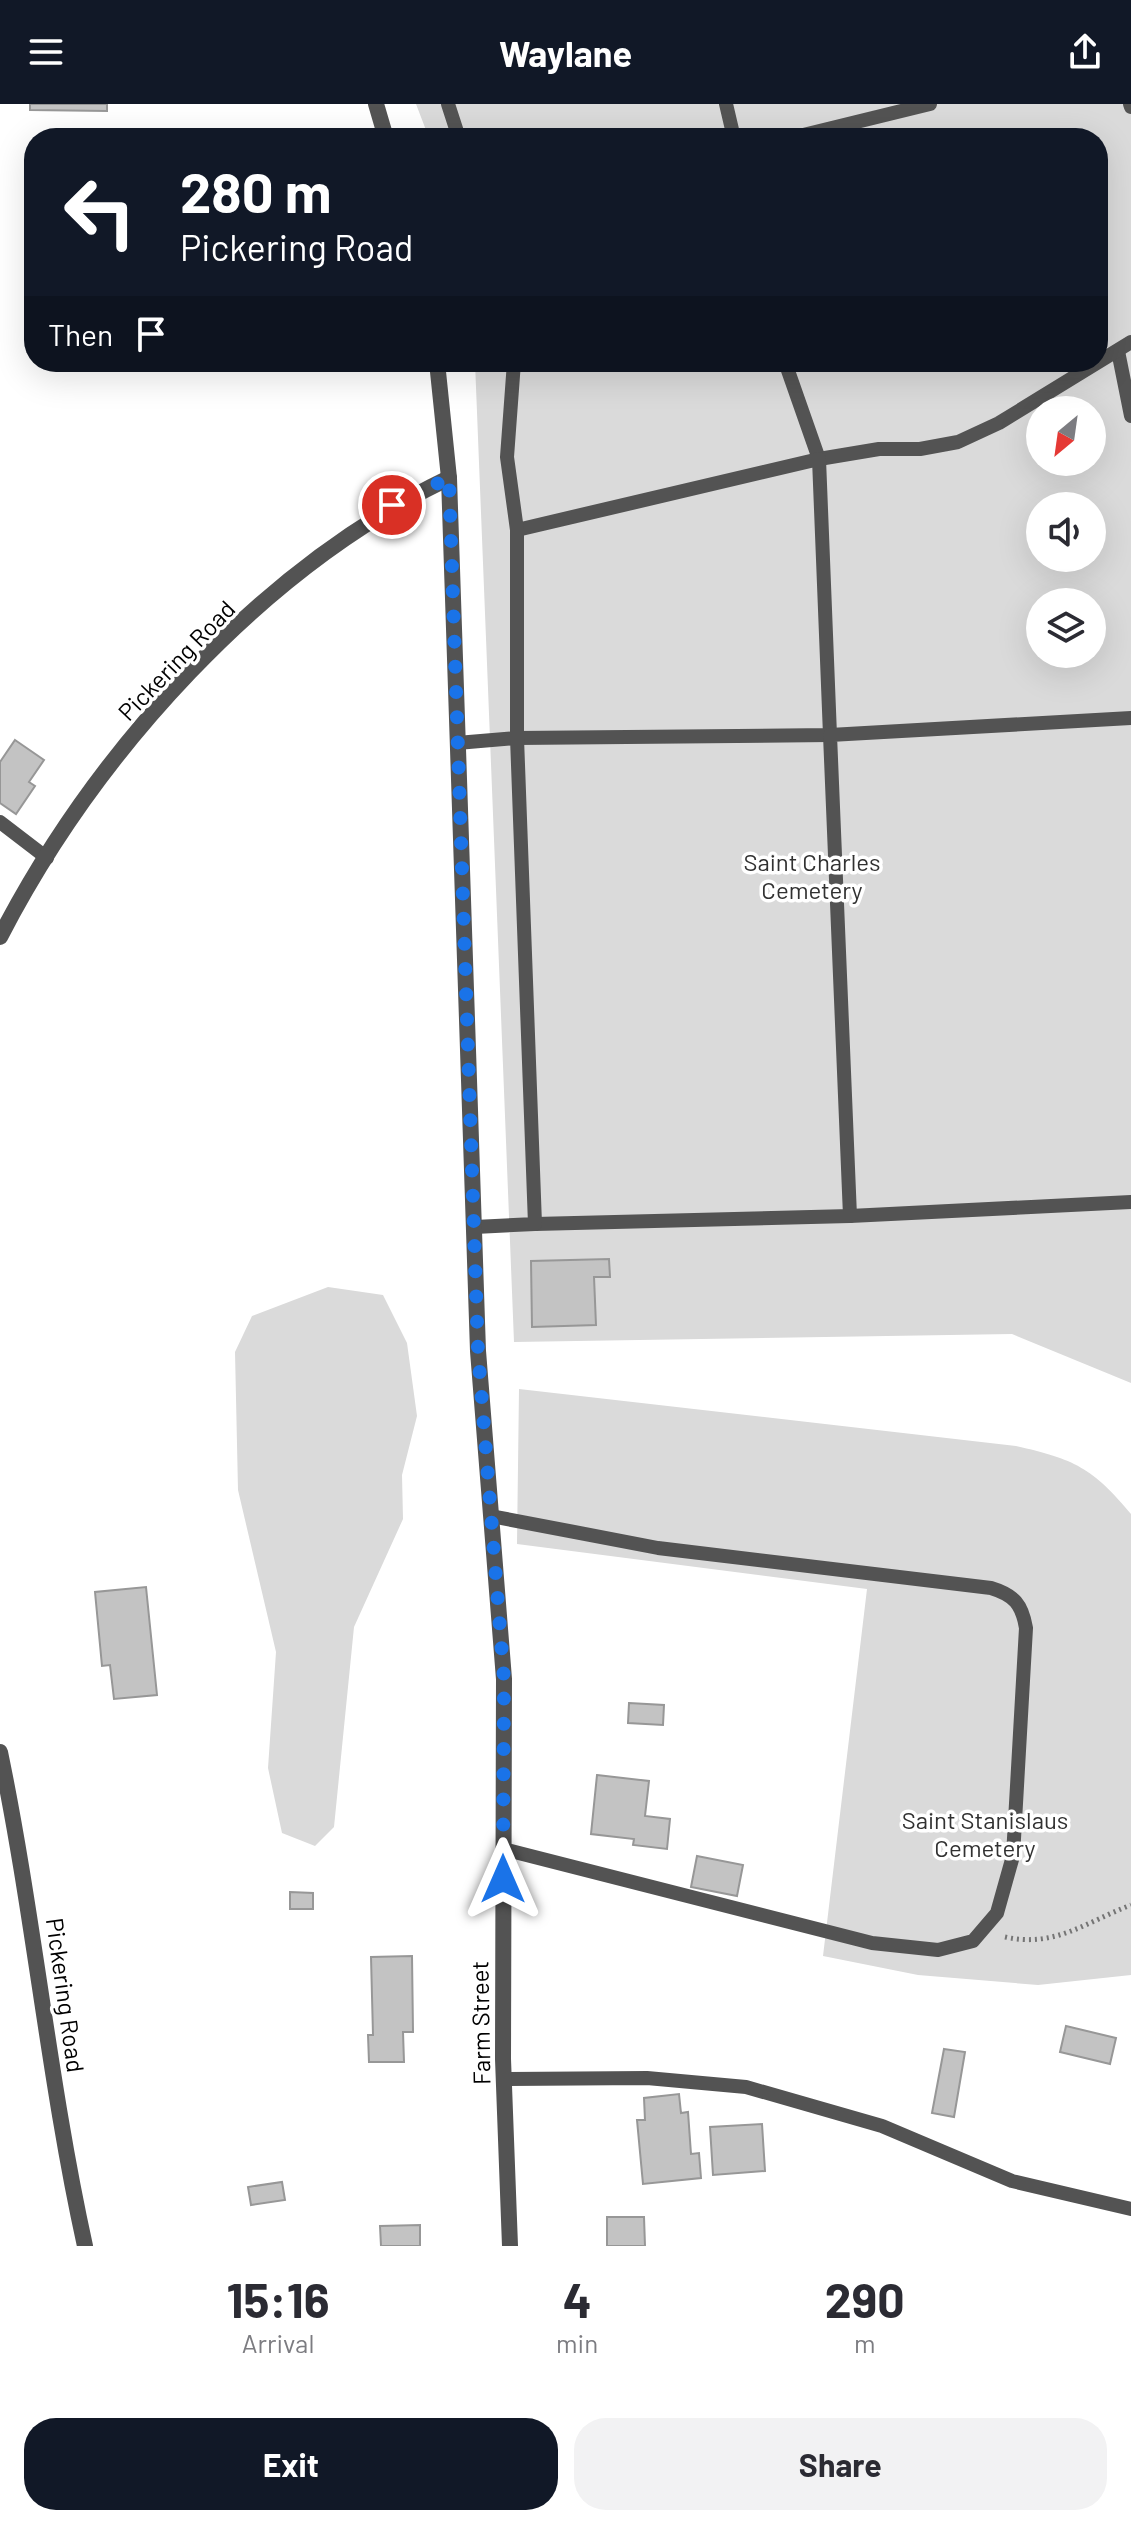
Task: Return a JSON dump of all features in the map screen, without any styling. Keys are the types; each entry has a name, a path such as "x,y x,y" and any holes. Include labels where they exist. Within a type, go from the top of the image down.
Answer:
{"street":[{"path":"376,104 383,128"},
{"name":"Farm Street","path":"438,372 449,478 478,1351 504,1679 504,2079 510,2246"},
{"name":"Pickering Road","path":"0,937 77,809 206,657 331,547 392,505 449,478"},
{"name":"Pickering Road","path":"0,1752 22,1858 59,2111 85,2246"}],"lane":[{"path":"448,104 456,128"},
{"path":"726,104 732,128"},
{"path":"832,128 930,104"},
{"path":"1108,357 1131,342"},
{"path":"1118,351 1131,416"},
{"path":"513,372 507,457 517,530 517,738 535,1224"},
{"path":"789,372 819,459 850,1216"},
{"path":"517,530 819,459 879,449 920,449 958,442 999,423 1083,372"},
{"path":"457,743 517,738 830,735 1131,718"},
{"path":"0,822 47,858"},
{"path":"475,1227 850,1216 1131,1202"},
{"path":"491,1516 658,1548 991,1588 1016,1599 1023,1611 1026,1628 1013,1856 1004,1895 985,1929 973,1941 947,1949 872,1943 503,1849"},
{"path":"504,2079 647,2078 746,2087 882,2126 1012,2181 1131,2209"}],"path":[{"path":"985,1929 1011,1938 1037,1941 1063,1937 1131,1905"}],"green space":[{"name":"Saint Charles Cemetery","path":"416,104 1131,104 1131,1383 1012,1334 514,1342 475,372 1108,372 1108,128 425,128"},
{"path":"328,1287 383,1295 407,1343 417,1416 402,1475 403,1519 354,1627 334,1827 315,1846 282,1833 268,1768 276,1652 238,1490 235,1352 252,1316"},
{"name":"Saint Stanislaus Cemetery","path":"519,1389 1016,1446 1068,1461 1093,1476 1118,1498 1131,1514 1131,1975 1038,1985 918,1975 823,1956 867,1589 517,1544"}],"building":[{"path":"30,104 107,104 107,111 30,110"},
{"path":"15,740 44,760 29,782 35,786 16,814 0,803 0,762"},
{"path":"609,1259 610,1277 594,1277 596,1325 532,1327 531,1261"},
{"path":"146,1587 157,1695 114,1699 110,1665 102,1666 95,1592"},
{"path":"629,1703 664,1705 663,1725 628,1723"},
{"path":"597,1775 649,1781 645,1816 670,1819 667,1849 633,1845 634,1839 591,1834"},
{"path":"697,1856 743,1865 737,1896 691,1887"},
{"path":"290,1892 313,1893 313,1909 290,1909"},
{"path":"412,1956 413,2032 403,2032 404,2062 369,2062 368,2035 373,2035 371,1957"},
{"path":"1066,2026 1116,2038 1110,2064 1060,2052"},
{"path":"944,2049 965,2052 954,2117 932,2113"},
{"path":"679,2094 681,2113 688,2112 691,2154 699,2153 701,2178 643,2184 637,2120 645,2120 644,2098"},
{"path":"762,2124 765,2171 713,2175 710,2127"},
{"path":"282,2182 285,2200 251,2205 248,2187"},
{"path":"607,2217 644,2217 645,2246 607,2246"},
{"path":"420,2225 420,2246 381,2246 380,2226"}],"route":[{"path":"392,505 449,478 478,1351 504,1679 503,1879"}]}
